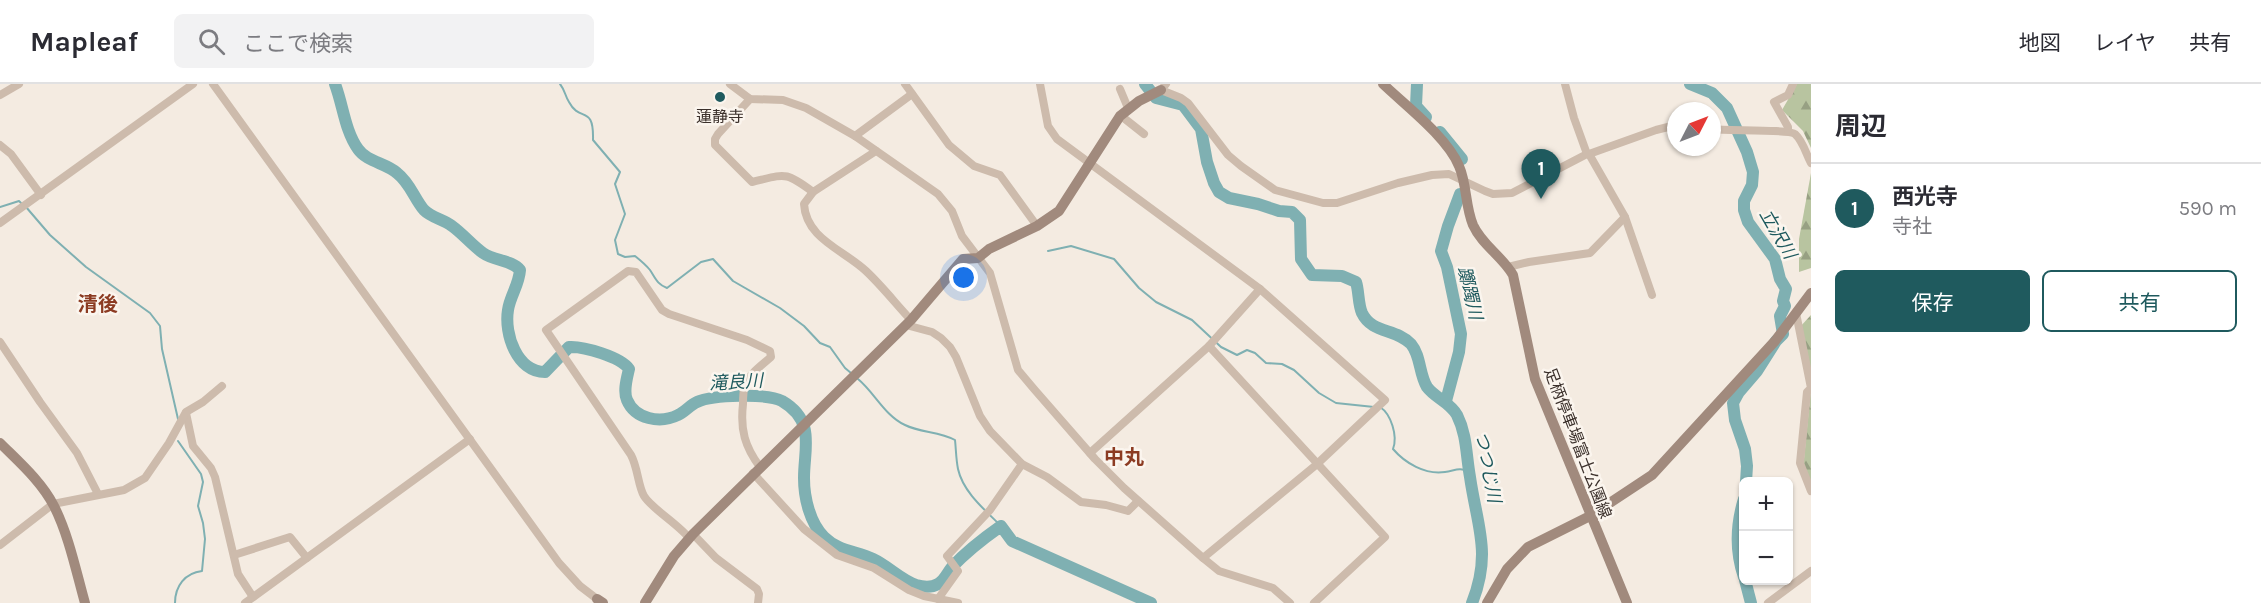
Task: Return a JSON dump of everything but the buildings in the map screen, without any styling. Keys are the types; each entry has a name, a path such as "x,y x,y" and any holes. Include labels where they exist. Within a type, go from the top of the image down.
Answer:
{"street":[{"path":"0,95 19,84"},
{"path":"0,223 193,84"},
{"path":"213,84 559,563 580,586 600,601"},
{"path":"730,84 750,99 783,100 797,104 855,136 938,194 952,211 962,236 990,273 1018,370 1090,453 1138,501 1203,558 1219,571 1273,588 1290,603"},
{"path":"905,84 949,145 974,166 1000,175 1037,226"},
{"path":"1040,84 1048,126 1057,139 1260,289 1385,400 1317,465 1203,558"},
{"name":"足柄停車場富士公園線","path":"1383,84 1448,146 1455,156 1465,181 1473,224 1481,240 1513,275 1535,379 1627,603"},
{"path":"1565,84 1574,118 1588,154 1625,217 1652,295"},
{"path":"1788,131 1774,102 1788,95 1793,84"},
{"path":"1120,89 1124,112 1144,134"},
{"path":"645,603 674,556 691,536 909,322 963,259 978,258 988,249 1037,226 1059,211 1124,112 1158,90 1181,98 1188,103 1228,155 1275,190 1323,203 1337,203 1432,175 1449,174 1492,194 1512,193 1588,154 1667,127"},
{"path":"855,136 912,94"},
{"path":"750,99 718,134 715,145 752,182 778,176 792,176 813,192"},
{"path":"1721,130 1788,131 1798,138 1811,163"},
{"path":"0,145 11,154 41,195"},
{"path":"876,151 813,192 804,204 805,215 818,233 825,242 868,272 909,322 932,332 950,347 980,416 1022,464 1047,477 1081,501 1128,511 1138,501"},
{"path":"1508,267 1590,253 1625,217"},
{"path":"758,603 757,589 716,558 644,497 637,467 631,455 546,330 628,271 636,272 662,310 669,315 747,340 770,351 771,357 749,377 744,386 743,435 757,470 804,529 837,555 874,568 909,590 924,596 958,603"},
{"path":"1090,453 1209,346 1260,289"},
{"path":"1486,603 1507,569 1528,547 1590,516 1652,475 1775,341 1811,292"},
{"path":"1796,313 1811,387 1807,392 1800,463 1811,491"},
{"path":"0,342 77,453 98,494"},
{"path":"1209,346 1384,537 1314,603"},
{"path":"0,545 53,504 124,490 145,478 169,443 186,412 203,402 222,386"},
{"path":"186,412 193,446 211,468 215,477 238,574 253,597"},
{"path":"245,603 470,439"},
{"path":"0,443 36,480 53,504 85,603"},
{"path":"938,599 958,571 947,556 987,514 1022,464"},
{"path":"234,555 290,537 307,558"},
{"path":"1768,603 1811,571"}],"green space":[{"path":"1797,84 1811,84 1811,148 1803,131 1782,110"},
{"path":"1811,173 1811,268 1799,272 1799,239"},
{"path":"1811,315 1811,386 1799,328"},
{"path":"1811,388 1811,491 1803,469"}],"waterway":[{"name":"滝良川","path":"335,84 347,126 358,149 371,160 393,170 401,177 427,213 452,226 483,253 512,264 520,270 509,305 507,320 515,350 527,366 545,372 569,347 592,350 618,360 629,369 625,393 627,400 636,412 656,419 671,418 681,414 697,402 714,398 752,396 775,398 782,401 793,409 804,426 806,436 805,494 809,510 819,531 829,542 873,559 916,585 930,587 940,582 963,556 1001,526 1012,541 1151,603"},
{"path":"560,84 573,108 589,118 593,129 593,140 620,172 615,184 625,214 615,240 618,254 625,257 635,256 659,283 667,288 701,262 713,259 733,281 780,308 804,326 820,343 830,347 851,373"},
{"name":"つつじ川","path":"1145,84 1156,98 1183,105 1201,129 1207,162 1219,192 1229,198 1279,211 1292,212 1300,220 1301,259 1312,275 1342,276 1356,282 1362,313 1366,320 1378,328 1398,335 1411,344 1417,354 1427,387 1457,415 1464,438 1481,540 1481,569 1472,603"},
{"name":"躑躅川","path":"1417,84 1416,106 1426,117"},
{"name":"立沢川","path":"1690,84 1712,93 1727,108 1747,152 1753,172 1752,185 1744,201 1744,210 1748,222 1775,259 1780,279 1786,289 1783,301 1785,306 1780,316 1783,334 1733,403 1735,420 1745,449 1746,477"},
{"name":"躑躅川","path":"1440,132 1462,159"},
{"name":"躑躅川","path":"1446,401 1459,352 1461,334 1447,267 1441,251 1460,194"},
{"path":"0,207 19,201 22,204"},
{"path":"26,207 50,235 86,267 150,313 160,326 162,349 178,419"},
{"path":"1048,251 1071,246 1114,259 1139,288 1156,302 1192,320 1221,347 1237,355 1247,350 1255,353 1266,363 1282,364 1294,370 1319,393 1336,403 1374,407"},
{"path":"858,379 898,421 911,428 955,440 958,469 965,485 975,500 1001,526"},
{"path":"1380,407 1392,426 1395,438 1393,449 1403,459 1430,472 1459,469 1468,471"},
{"path":"175,603 175,597 182,581 191,574 202,571 205,539 198,506 203,482 201,474 178,441"},
{"name":"立沢川","path":"1739,518 1739,557"},
{"name":"立沢川","path":"1746,585 1751,603"}],"place":[{"name":"蓮静寺","path":"720,97"},
{"name":"西光寺","path":"1541,199"}],"district":[{"name":"清後","path":"98,304"},
{"name":"中丸","path":"1124,457"}]}
